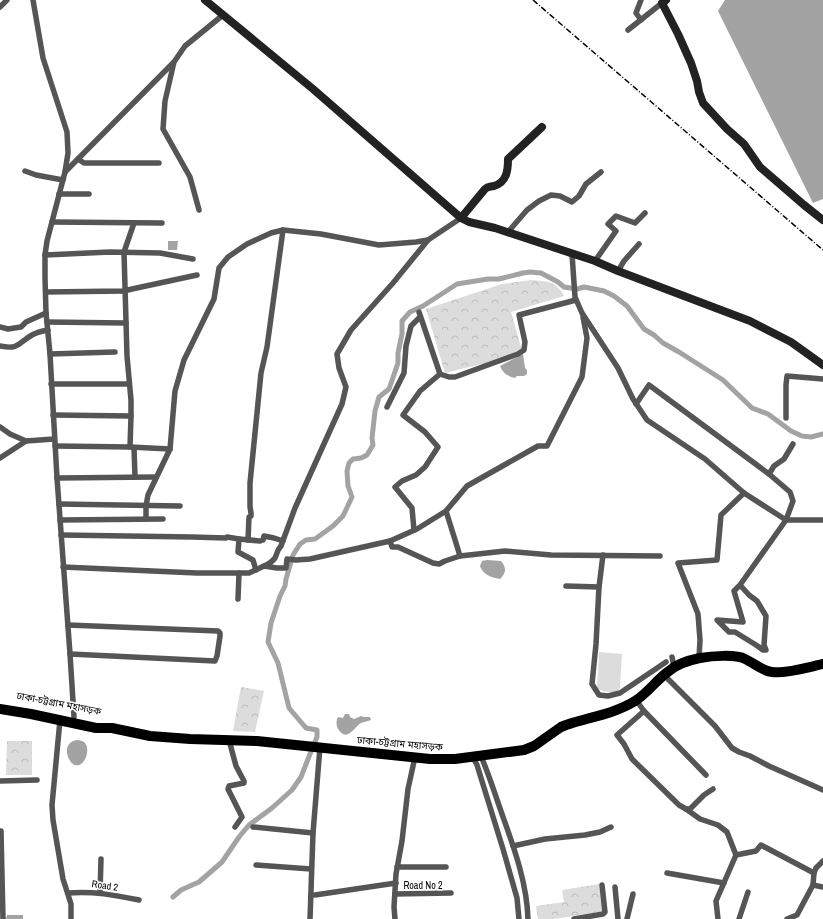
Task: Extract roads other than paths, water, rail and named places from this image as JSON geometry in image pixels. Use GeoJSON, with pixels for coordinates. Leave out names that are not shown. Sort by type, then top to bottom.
{"type":"FeatureCollection","features":[{"type":"Feature","properties":{"kind":"highway","name":"ঢাকা-চট্টগ্রাম মহাসড়ক"},"geometry":{"type":"LineString","coordinates":[[0,709],[96,728],[112,728],[150,736],[258,741],[415,758],[455,760],[530,748],[561,727],[614,712],[636,700],[664,675],[670,665],[699,658],[739,656],[766,671],[776,673],[823,664]]}},
{"type":"Feature","properties":{"kind":"highway","name":"ঢাকা-চট্টগ্রাম মহাসড়ক"},"geometry":{"type":"LineString","coordinates":[[0,704],[99,722],[112,728]]}},
{"type":"Feature","properties":{"kind":"main road"},"geometry":{"type":"LineString","coordinates":[[205,0],[319,94],[461,218],[469,222],[508,232],[595,261],[750,322],[791,342],[823,366]]}},
{"type":"Feature","properties":{"kind":"main road"},"geometry":{"type":"LineString","coordinates":[[664,1],[691,63],[702,102],[727,129],[744,144],[760,167],[804,206],[823,220]]}},
{"type":"Feature","properties":{"kind":"main road"},"geometry":{"type":"LineString","coordinates":[[461,218],[487,187],[500,184],[505,179],[508,159],[542,127]]}},
{"type":"Feature","properties":{"kind":"street"},"geometry":{"type":"LineString","coordinates":[[0,7],[7,0]]}},
{"type":"Feature","properties":{"kind":"street"},"geometry":{"type":"LineString","coordinates":[[33,0],[43,58],[67,132],[68,153],[65,172],[45,254],[46,313],[74,717]]}},
{"type":"Feature","properties":{"kind":"street"},"geometry":{"type":"LineString","coordinates":[[641,0],[636,13],[641,20]]}},
{"type":"Feature","properties":{"kind":"street"},"geometry":{"type":"LineString","coordinates":[[628,30],[664,1]]}},
{"type":"Feature","properties":{"kind":"street"},"geometry":{"type":"LineString","coordinates":[[65,172],[174,62],[185,46],[223,15]]}},
{"type":"Feature","properties":{"kind":"street"},"geometry":{"type":"LineString","coordinates":[[174,62],[165,100],[163,129],[190,177],[199,210]]}},
{"type":"Feature","properties":{"kind":"street"},"geometry":{"type":"LineString","coordinates":[[78,159],[84,163]]}},
{"type":"Feature","properties":{"kind":"street"},"geometry":{"type":"LineString","coordinates":[[66,164],[160,163]]}},
{"type":"Feature","properties":{"kind":"street"},"geometry":{"type":"LineString","coordinates":[[24,171],[63,180]]}},
{"type":"Feature","properties":{"kind":"street"},"geometry":{"type":"LineString","coordinates":[[508,232],[527,210],[539,201],[551,195],[560,196],[572,202],[579,196],[586,184],[601,172]]}},
{"type":"Feature","properties":{"kind":"street"},"geometry":{"type":"LineString","coordinates":[[59,194],[89,194]]}},
{"type":"Feature","properties":{"kind":"street"},"geometry":{"type":"LineString","coordinates":[[595,261],[616,231],[608,224],[616,216],[634,222],[646,213]]}},
{"type":"Feature","properties":{"kind":"street"},"geometry":{"type":"LineString","coordinates":[[63,566],[197,573],[249,573],[271,563],[278,548],[281,546],[295,508],[342,404],[346,387],[339,368],[337,354],[351,330],[393,283],[428,240],[461,218]]}},
{"type":"Feature","properties":{"kind":"street"},"geometry":{"type":"LineString","coordinates":[[52,222],[162,223]]}},
{"type":"Feature","properties":{"kind":"street"},"geometry":{"type":"LineString","coordinates":[[134,223],[124,252],[124,291],[132,448],[135,477]]}},
{"type":"Feature","properties":{"kind":"street"},"geometry":{"type":"LineString","coordinates":[[146,519],[148,495],[170,450],[175,391],[184,360],[214,299],[219,268],[228,257],[247,244],[271,233],[283,230],[320,234],[379,245],[428,240]]}},
{"type":"Feature","properties":{"kind":"street"},"geometry":{"type":"LineString","coordinates":[[248,540],[249,517],[251,516],[250,483],[261,373],[267,347],[283,230]]}},
{"type":"Feature","properties":{"kind":"street"},"geometry":{"type":"LineString","coordinates":[[618,271],[624,261],[639,244]]}},
{"type":"Feature","properties":{"kind":"street"},"geometry":{"type":"LineString","coordinates":[[45,254],[160,252],[193,260]]}},
{"type":"Feature","properties":{"kind":"street"},"geometry":{"type":"LineString","coordinates":[[572,254],[575,298],[582,313],[618,368],[636,404],[647,420],[706,459],[744,493],[786,520],[823,520]]}},
{"type":"Feature","properties":{"kind":"street"},"geometry":{"type":"LineString","coordinates":[[46,292],[124,291],[197,275]]}},
{"type":"Feature","properties":{"kind":"street"},"geometry":{"type":"LineString","coordinates":[[440,374],[455,377],[518,354],[524,350],[526,342],[519,315],[575,298]]}},
{"type":"Feature","properties":{"kind":"street"},"geometry":{"type":"LineString","coordinates":[[0,327],[8,329],[21,327],[26,322],[46,313]]}},
{"type":"Feature","properties":{"kind":"street"},"geometry":{"type":"LineString","coordinates":[[264,566],[286,568],[288,559],[310,559],[396,539],[417,529],[446,511],[467,486],[538,446],[547,446],[582,377],[587,338],[582,313]]}},
{"type":"Feature","properties":{"kind":"street"},"geometry":{"type":"LineString","coordinates":[[387,407],[404,373],[406,346],[411,326],[419,314],[440,374]]}},
{"type":"Feature","properties":{"kind":"street"},"geometry":{"type":"LineString","coordinates":[[47,322],[126,323]]}},
{"type":"Feature","properties":{"kind":"street"},"geometry":{"type":"LineString","coordinates":[[0,346],[13,348],[33,334],[48,330]]}},
{"type":"Feature","properties":{"kind":"street"},"geometry":{"type":"LineString","coordinates":[[50,354],[115,352]]}},
{"type":"Feature","properties":{"kind":"street"},"geometry":{"type":"LineString","coordinates":[[414,530],[412,508],[395,487],[402,481],[416,475],[425,467],[438,447],[425,432],[403,415],[420,391],[440,374]]}},
{"type":"Feature","properties":{"kind":"street"},"geometry":{"type":"LineString","coordinates":[[786,418],[787,376],[823,379]]}},
{"type":"Feature","properties":{"kind":"street"},"geometry":{"type":"LineString","coordinates":[[51,384],[129,384]]}},
{"type":"Feature","properties":{"kind":"street"},"geometry":{"type":"LineString","coordinates":[[636,404],[649,386],[769,474],[790,492],[793,501],[786,520],[734,592],[743,622],[718,620],[730,632],[736,632],[763,650],[766,650],[764,645],[766,616],[757,601],[740,585]]}},
{"type":"Feature","properties":{"kind":"street"},"geometry":{"type":"LineString","coordinates":[[53,415],[131,416]]}},
{"type":"Feature","properties":{"kind":"street"},"geometry":{"type":"LineString","coordinates":[[0,427],[10,434],[26,441],[54,439]]}},
{"type":"Feature","properties":{"kind":"street"},"geometry":{"type":"LineString","coordinates":[[0,458],[26,441]]}},
{"type":"Feature","properties":{"kind":"street"},"geometry":{"type":"LineString","coordinates":[[769,474],[774,466],[784,459],[793,444]]}},
{"type":"Feature","properties":{"kind":"street"},"geometry":{"type":"LineString","coordinates":[[55,446],[170,450]]}},
{"type":"Feature","properties":{"kind":"street"},"geometry":{"type":"LineString","coordinates":[[57,478],[156,477]]}},
{"type":"Feature","properties":{"kind":"street"},"geometry":{"type":"LineString","coordinates":[[699,658],[700,640],[698,614],[678,563],[717,560],[721,515],[744,493]]}},
{"type":"Feature","properties":{"kind":"street"},"geometry":{"type":"LineString","coordinates":[[59,504],[180,506]]}},
{"type":"Feature","properties":{"kind":"street"},"geometry":{"type":"LineString","coordinates":[[446,511],[460,556]]}},
{"type":"Feature","properties":{"kind":"street"},"geometry":{"type":"LineString","coordinates":[[60,520],[163,519]]}},
{"type":"Feature","properties":{"kind":"street"},"geometry":{"type":"LineString","coordinates":[[61,535],[227,537],[261,541],[264,536],[283,541]]}},
{"type":"Feature","properties":{"kind":"street"},"geometry":{"type":"LineString","coordinates":[[239,539],[238,552],[253,560],[256,570]]}},
{"type":"Feature","properties":{"kind":"street"},"geometry":{"type":"LineString","coordinates":[[390,541],[392,547],[398,547],[433,563],[439,564],[460,556],[504,551],[551,555],[660,556]]}},
{"type":"Feature","properties":{"kind":"street"},"geometry":{"type":"LineString","coordinates":[[603,556],[599,587],[592,684],[599,695],[608,696],[620,693],[670,665],[672,657]]}},
{"type":"Feature","properties":{"kind":"street"},"geometry":{"type":"LineString","coordinates":[[238,599],[239,573]]}},
{"type":"Feature","properties":{"kind":"street"},"geometry":{"type":"LineString","coordinates":[[566,586],[599,587]]}},
{"type":"Feature","properties":{"kind":"street"},"geometry":{"type":"LineString","coordinates":[[68,626],[218,631],[220,633],[215,661],[70,654]]}},
{"type":"Feature","properties":{"kind":"street"},"geometry":{"type":"LineString","coordinates":[[664,675],[715,726],[732,748],[823,790]]}},
{"type":"Feature","properties":{"kind":"street"},"geometry":{"type":"LineString","coordinates":[[636,700],[644,711],[706,775]]}},
{"type":"Feature","properties":{"kind":"street"},"geometry":{"type":"LineString","coordinates":[[644,711],[617,735],[632,759],[679,805],[700,819],[718,825],[727,832],[736,856],[716,901],[718,919]]}},
{"type":"Feature","properties":{"kind":"street"},"geometry":{"type":"LineString","coordinates":[[60,720],[52,805],[53,820],[63,879],[71,904],[71,919]]}},
{"type":"Feature","properties":{"kind":"street"},"geometry":{"type":"LineString","coordinates":[[229,740],[236,766],[244,781],[244,783],[230,786],[228,789],[242,817],[235,827]]}},
{"type":"Feature","properties":{"kind":"street"},"geometry":{"type":"LineString","coordinates":[[310,919],[316,747]]}},
{"type":"Feature","properties":{"kind":"street"},"geometry":{"type":"LineString","coordinates":[[477,756],[513,846],[526,896],[528,919]]}},
{"type":"Feature","properties":{"kind":"street"},"geometry":{"type":"LineString","coordinates":[[477,756],[477,766],[517,898],[519,919]]}},
{"type":"Feature","properties":{"kind":"street"},"geometry":{"type":"LineString","coordinates":[[395,919],[394,907],[397,867],[402,841],[408,789],[415,758]]}},
{"type":"Feature","properties":{"kind":"street"},"geometry":{"type":"LineString","coordinates":[[0,780],[37,780]]}},
{"type":"Feature","properties":{"kind":"street"},"geometry":{"type":"LineString","coordinates":[[686,809],[690,809],[713,788]]}},
{"type":"Feature","properties":{"kind":"street"},"geometry":{"type":"LineString","coordinates":[[253,827],[313,832]]}},
{"type":"Feature","properties":{"kind":"street"},"geometry":{"type":"LineString","coordinates":[[513,846],[545,839],[585,835],[600,832],[612,827]]}},
{"type":"Feature","properties":{"kind":"street"},"geometry":{"type":"LineString","coordinates":[[1,831],[0,847],[3,919]]}},
{"type":"Feature","properties":{"kind":"street"},"geometry":{"type":"LineString","coordinates":[[736,856],[756,851],[761,845],[814,873]]}},
{"type":"Feature","properties":{"kind":"street"},"geometry":{"type":"LineString","coordinates":[[100,893],[101,859]]}},
{"type":"Feature","properties":{"kind":"street"},"geometry":{"type":"LineString","coordinates":[[787,919],[797,917],[813,885],[816,868],[823,861]]}},
{"type":"Feature","properties":{"kind":"street"},"geometry":{"type":"LineString","coordinates":[[256,864],[312,869]]}},
{"type":"Feature","properties":{"kind":"street"},"geometry":{"type":"LineString","coordinates":[[397,867],[446,867]]}},
{"type":"Feature","properties":{"kind":"street"},"geometry":{"type":"LineString","coordinates":[[667,873],[724,883]]}},
{"type":"Feature","properties":{"kind":"street"},"geometry":{"type":"LineString","coordinates":[[315,895],[396,883]]}},
{"type":"Feature","properties":{"kind":"street"},"geometry":{"type":"LineString","coordinates":[[574,919],[603,914],[605,912],[602,885]]}},
{"type":"Feature","properties":{"kind":"street"},"geometry":{"type":"LineString","coordinates":[[813,885],[823,887]]}},
{"type":"Feature","properties":{"kind":"street"},"geometry":{"type":"LineString","coordinates":[[614,887],[618,919]]}},
{"type":"Feature","properties":{"kind":"street"},"geometry":{"type":"LineString","coordinates":[[739,919],[748,892]]}},
{"type":"Feature","properties":{"kind":"street","name":"Road 2"},"geometry":{"type":"LineString","coordinates":[[68,893],[100,893],[139,900]]}},
{"type":"Feature","properties":{"kind":"street","name":"Road No 2"},"geometry":{"type":"LineString","coordinates":[[395,894],[451,893]]}},
{"type":"Feature","properties":{"kind":"street"},"geometry":{"type":"LineString","coordinates":[[627,919],[633,894]]}},
{"type":"Feature","properties":{"kind":"waterway"},"geometry":{"type":"LineString","coordinates":[[173,897],[181,890],[199,882],[222,862],[249,825],[272,808],[292,790],[301,777],[317,737],[317,730],[306,728],[289,708],[278,663],[268,642],[271,623],[285,586],[293,555],[300,544],[306,540],[315,539],[333,526],[343,516],[352,497],[348,486],[347,471],[349,463],[353,459],[361,458],[367,455],[373,445],[372,438],[375,411],[379,397],[389,389],[398,363],[398,353],[402,334],[402,321],[410,312],[423,306],[457,284],[488,279],[499,279],[530,272],[541,273],[564,287],[577,289],[584,287],[604,291],[614,296],[627,306],[644,329],[663,343],[723,380],[752,408],[768,414],[791,431],[802,436],[811,437],[823,434]]}},
{"type":"Feature","properties":{"kind":"railway"},"geometry":{"type":"LineString","coordinates":[[533,0],[823,250]]}}]}
